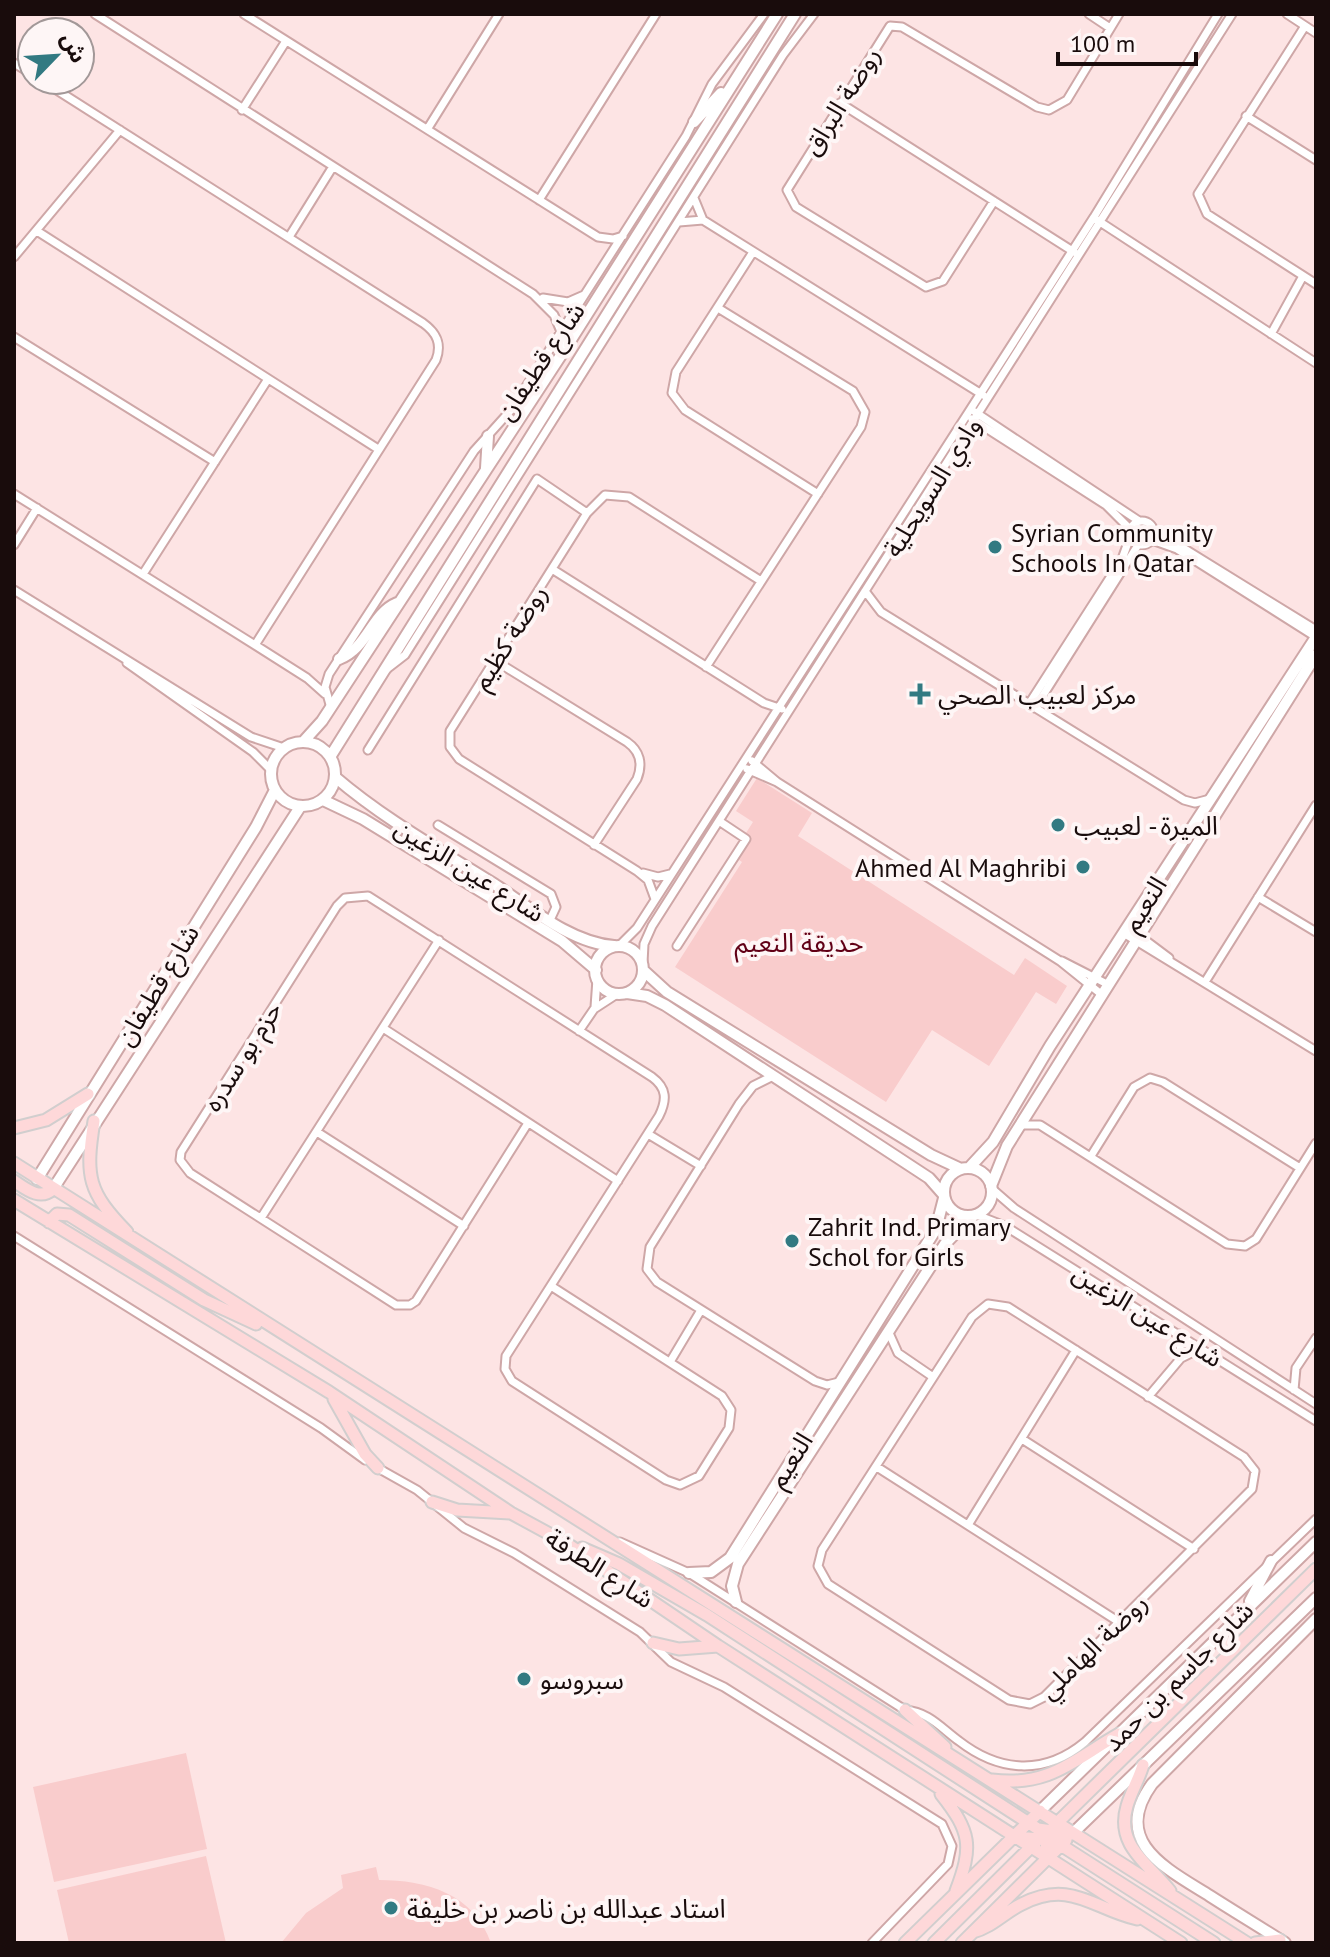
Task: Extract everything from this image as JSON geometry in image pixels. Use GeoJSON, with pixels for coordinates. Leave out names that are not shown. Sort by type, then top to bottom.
{"type":"FeatureCollection","features":[{"type":"Feature","properties":{"kind":"main road"},"geometry":{"type":"LineString","coordinates":[[14,1128],[46,1120],[88,1094]]}},
{"type":"Feature","properties":{"kind":"main road"},"geometry":{"type":"LineString","coordinates":[[94,1121],[88,1168],[91,1185],[105,1209],[142,1247]]}},
{"type":"Feature","properties":{"kind":"main road","name":"شارع الطرفة"},"geometry":{"type":"LineString","coordinates":[[14,1163],[142,1247],[611,1538],[1040,1811],[1048,1857],[1181,1943]]}},
{"type":"Feature","properties":{"kind":"main road"},"geometry":{"type":"LineString","coordinates":[[36,1213],[31,1192],[37,1179]]}},
{"type":"Feature","properties":{"kind":"main road"},"geometry":{"type":"LineString","coordinates":[[14,1181],[31,1192],[43,1195],[53,1189]]}},
{"type":"Feature","properties":{"kind":"main road","name":"شارع الطرفة"},"geometry":{"type":"LineString","coordinates":[[14,1200],[329,1392],[511,1513],[566,1543],[718,1646],[1015,1837],[1072,1834],[1247,1943]]}},
{"type":"Feature","properties":{"kind":"main road"},"geometry":{"type":"LineString","coordinates":[[49,1222],[57,1214],[69,1215],[204,1300],[282,1334]]}},
{"type":"Feature","properties":{"kind":"main road"},"geometry":{"type":"LineString","coordinates":[[329,1392],[365,1454],[378,1468]]}},
{"type":"Feature","properties":{"kind":"main road"},"geometry":{"type":"LineString","coordinates":[[432,1502],[457,1510],[511,1513]]}},
{"type":"Feature","properties":{"kind":"main road"},"geometry":{"type":"LineString","coordinates":[[566,1543],[619,1564],[707,1615],[1214,1943]]}},
{"type":"Feature","properties":{"kind":"main road"},"geometry":{"type":"LineString","coordinates":[[934,1943],[1316,1569]]}},
{"type":"Feature","properties":{"kind":"main road"},"geometry":{"type":"LineString","coordinates":[[653,1643],[679,1649],[718,1646]]}},
{"type":"Feature","properties":{"kind":"main road"},"geometry":{"type":"LineString","coordinates":[[905,1710],[932,1732],[953,1756]]}},
{"type":"Feature","properties":{"kind":"main road"},"geometry":{"type":"LineString","coordinates":[[988,1779],[1018,1781],[1057,1773],[1119,1734]]}},
{"type":"Feature","properties":{"kind":"main road"},"geometry":{"type":"LineString","coordinates":[[1143,1765],[1126,1807],[1126,1835],[1136,1855],[1178,1900]]}},
{"type":"Feature","properties":{"kind":"main road"},"geometry":{"type":"LineString","coordinates":[[936,1787],[962,1823],[969,1847],[954,1895]]}},
{"type":"Feature","properties":{"kind":"main road"},"geometry":{"type":"LineString","coordinates":[[905,1943],[1040,1811]]}},
{"type":"Feature","properties":{"kind":"main road"},"geometry":{"type":"LineString","coordinates":[[962,1943],[1072,1834]]}},
{"type":"Feature","properties":{"kind":"main road"},"geometry":{"type":"LineString","coordinates":[[973,1932],[1025,1902],[1056,1894],[1080,1896],[1121,1914],[1145,1920]]}},
{"type":"Feature","properties":{"kind":"main road"},"geometry":{"type":"LineString","coordinates":[[1255,1943],[1282,1942]]}},
{"type":"Feature","properties":{"kind":"street"},"geometry":{"type":"LineString","coordinates":[[95,14],[533,294],[550,309],[567,346]]}},
{"type":"Feature","properties":{"kind":"street"},"geometry":{"type":"LineString","coordinates":[[244,14],[598,237],[613,239],[623,236]]}},
{"type":"Feature","properties":{"kind":"street"},"geometry":{"type":"LineString","coordinates":[[539,200],[656,14]]}},
{"type":"Feature","properties":{"kind":"street","name":"شارع قطيفان"},"geometry":{"type":"LineString","coordinates":[[326,680],[488,436],[511,410],[694,122],[712,84],[764,14]]}},
{"type":"Feature","properties":{"kind":"street","name":"شارع قطيفان"},"geometry":{"type":"LineString","coordinates":[[303,742],[399,603],[567,346],[777,14]]}},
{"type":"Feature","properties":{"kind":"street","name":"شارع قطيفان"},"geometry":{"type":"LineString","coordinates":[[330,757],[795,14]]}},
{"type":"Feature","properties":{"kind":"street","name":"شارع قطيفان"},"geometry":{"type":"LineString","coordinates":[[381,673],[405,655],[783,55],[814,14]]}},
{"type":"Feature","properties":{"kind":"street"},"geometry":{"type":"LineString","coordinates":[[1089,14],[1110,28]]}},
{"type":"Feature","properties":{"kind":"street","name":"روضة البراق"},"geometry":{"type":"LineString","coordinates":[[994,201],[946,277],[931,287],[921,286],[796,207],[788,198],[787,186],[886,31],[896,25],[1037,107],[1054,109],[1070,96],[1119,14]]}},
{"type":"Feature","properties":{"kind":"street","name":"وادي السويحلية"},"geometry":{"type":"LineString","coordinates":[[1097,220],[1218,14]]}},
{"type":"Feature","properties":{"kind":"street","name":"وادي السويحلية"},"geometry":{"type":"LineString","coordinates":[[643,967],[644,944],[652,926],[865,591],[984,396],[1232,14]]}},
{"type":"Feature","properties":{"kind":"street"},"geometry":{"type":"LineString","coordinates":[[1287,14],[1316,33]]}},
{"type":"Feature","properties":{"kind":"street"},"geometry":{"type":"LineString","coordinates":[[428,128],[495,15]]}},
{"type":"Feature","properties":{"kind":"street"},"geometry":{"type":"LineString","coordinates":[[1305,26],[1198,194],[1207,214],[1316,284]]}},
{"type":"Feature","properties":{"kind":"street"},"geometry":{"type":"LineString","coordinates":[[242,110],[286,41]]}},
{"type":"Feature","properties":{"kind":"street"},"geometry":{"type":"LineString","coordinates":[[694,122],[734,81]]}},
{"type":"Feature","properties":{"kind":"street"},"geometry":{"type":"LineString","coordinates":[[66,96],[423,323],[437,338],[436,360],[255,645]]}},
{"type":"Feature","properties":{"kind":"street"},"geometry":{"type":"LineString","coordinates":[[840,103],[1075,253]]}},
{"type":"Feature","properties":{"kind":"street"},"geometry":{"type":"LineString","coordinates":[[1246,116],[1316,160]]}},
{"type":"Feature","properties":{"kind":"street"},"geometry":{"type":"LineString","coordinates":[[14,257],[120,130]]}},
{"type":"Feature","properties":{"kind":"street"},"geometry":{"type":"LineString","coordinates":[[289,237],[332,168]]}},
{"type":"Feature","properties":{"kind":"street"},"geometry":{"type":"LineString","coordinates":[[694,198],[703,220],[984,396]]}},
{"type":"Feature","properties":{"kind":"street"},"geometry":{"type":"LineString","coordinates":[[679,222],[703,220]]}},
{"type":"Feature","properties":{"kind":"street"},"geometry":{"type":"LineString","coordinates":[[1097,220],[1316,363]]}},
{"type":"Feature","properties":{"kind":"street"},"geometry":{"type":"LineString","coordinates":[[37,231],[378,449]]}},
{"type":"Feature","properties":{"kind":"street"},"geometry":{"type":"LineString","coordinates":[[598,237],[609,259]]}},
{"type":"Feature","properties":{"kind":"street"},"geometry":{"type":"LineString","coordinates":[[753,252],[673,378],[675,400],[685,410],[818,494]]}},
{"type":"Feature","properties":{"kind":"street"},"geometry":{"type":"LineString","coordinates":[[1271,334],[1303,276]]}},
{"type":"Feature","properties":{"kind":"street"},"geometry":{"type":"LineString","coordinates":[[533,294],[558,303],[586,294]]}},
{"type":"Feature","properties":{"kind":"street"},"geometry":{"type":"LineString","coordinates":[[706,667],[861,427],[863,404],[853,391],[718,308]]}},
{"type":"Feature","properties":{"kind":"street"},"geometry":{"type":"LineString","coordinates":[[14,337],[215,462]]}},
{"type":"Feature","properties":{"kind":"street"},"geometry":{"type":"LineString","coordinates":[[143,574],[268,379]]}},
{"type":"Feature","properties":{"kind":"street"},"geometry":{"type":"LineString","coordinates":[[972,415],[1316,630]]}},
{"type":"Feature","properties":{"kind":"street"},"geometry":{"type":"LineString","coordinates":[[972,415],[1113,510],[1138,545]]}},
{"type":"Feature","properties":{"kind":"street","name":"وادي السويحلية"},"geometry":{"type":"LineString","coordinates":[[617,946],[632,934],[857,586],[972,415]]}},
{"type":"Feature","properties":{"kind":"street"},"geometry":{"type":"LineString","coordinates":[[486,470],[488,436]]}},
{"type":"Feature","properties":{"kind":"street"},"geometry":{"type":"LineString","coordinates":[[368,750],[537,479],[587,513]]}},
{"type":"Feature","properties":{"kind":"street"},"geometry":{"type":"LineString","coordinates":[[14,494],[307,678],[329,702]]}},
{"type":"Feature","properties":{"kind":"street","name":"روضة كظيم"},"geometry":{"type":"LineString","coordinates":[[671,873],[658,877],[637,871],[594,845],[454,754],[450,731],[587,513],[605,495],[623,494],[761,581]]}},
{"type":"Feature","properties":{"kind":"street"},"geometry":{"type":"LineString","coordinates":[[14,545],[37,508]]}},
{"type":"Feature","properties":{"kind":"street"},"geometry":{"type":"LineString","coordinates":[[1032,706],[1122,559],[1130,533],[1139,521]]}},
{"type":"Feature","properties":{"kind":"street"},"geometry":{"type":"LineString","coordinates":[[1152,540],[1154,530]]}},
{"type":"Feature","properties":{"kind":"street"},"geometry":{"type":"LineString","coordinates":[[1032,706],[1138,545],[1152,540],[1177,549],[1316,637]]}},
{"type":"Feature","properties":{"kind":"street"},"geometry":{"type":"LineString","coordinates":[[552,569],[764,703],[788,713]]}},
{"type":"Feature","properties":{"kind":"street"},"geometry":{"type":"LineString","coordinates":[[857,586],[865,591],[881,612],[1184,800],[1201,803],[1212,798]]}},
{"type":"Feature","properties":{"kind":"street"},"geometry":{"type":"LineString","coordinates":[[14,590],[256,739],[284,748],[303,742],[318,746],[330,757],[335,777],[323,800],[300,807],[284,801],[275,790],[271,770],[253,752],[123,659]]}},
{"type":"Feature","properties":{"kind":"street"},"geometry":{"type":"LineString","coordinates":[[339,659],[358,649],[386,609],[399,603]]}},
{"type":"Feature","properties":{"kind":"street","name":"النعيم"},"geometry":{"type":"LineString","coordinates":[[991,1187],[1003,1153],[1107,984],[1132,934],[1212,798],[1316,637]]}},
{"type":"Feature","properties":{"kind":"street","name":"النعيم"},"geometry":{"type":"LineString","coordinates":[[965,1168],[993,1142],[1050,1046],[1132,934],[1316,655]]}},
{"type":"Feature","properties":{"kind":"street"},"geometry":{"type":"LineString","coordinates":[[494,660],[627,742],[637,753],[641,768],[637,779],[594,845]]}},
{"type":"Feature","properties":{"kind":"street"},"geometry":{"type":"LineString","coordinates":[[307,678],[326,680],[329,702]]}},
{"type":"Feature","properties":{"kind":"street"},"geometry":{"type":"LineString","coordinates":[[764,703],[773,716],[782,722]]}},
{"type":"Feature","properties":{"kind":"street"},"geometry":{"type":"LineString","coordinates":[[271,770],[284,748]]}},
{"type":"Feature","properties":{"kind":"street"},"geometry":{"type":"LineString","coordinates":[[744,762],[1094,982],[1107,984]]}},
{"type":"Feature","properties":{"kind":"street","name":"شارع عين الزغين"},"geometry":{"type":"LineString","coordinates":[[335,777],[391,820],[550,920],[587,940],[617,946]]}},
{"type":"Feature","properties":{"kind":"street","name":"شارع قطيفان"},"geometry":{"type":"LineString","coordinates":[[37,1179],[249,838],[275,790]]}},
{"type":"Feature","properties":{"kind":"street","name":"شارع عين الزغين"},"geometry":{"type":"LineString","coordinates":[[323,800],[363,819],[562,941],[596,974]]}},
{"type":"Feature","properties":{"kind":"street"},"geometry":{"type":"LineString","coordinates":[[1205,982],[1316,806]]}},
{"type":"Feature","properties":{"kind":"street"},"geometry":{"type":"LineString","coordinates":[[53,1189],[94,1121],[300,807]]}},
{"type":"Feature","properties":{"kind":"street"},"geometry":{"type":"LineString","coordinates":[[677,946],[746,839],[719,821]]}},
{"type":"Feature","properties":{"kind":"street"},"geometry":{"type":"LineString","coordinates":[[438,825],[551,894],[556,907],[550,920]]}},
{"type":"Feature","properties":{"kind":"street","name":"روضة كظيم"},"geometry":{"type":"LineString","coordinates":[[637,871],[651,886],[655,899]]}},
{"type":"Feature","properties":{"kind":"street","name":"حزم بو سدره"},"geometry":{"type":"LineString","coordinates":[[528,1123],[416,1301],[403,1306],[396,1305],[190,1173],[180,1160],[181,1152],[337,906],[345,898],[368,896],[661,1085],[665,1101],[648,1134],[506,1356],[507,1375],[666,1480],[680,1485],[699,1476],[729,1428],[732,1416],[722,1396],[551,1286]]}},
{"type":"Feature","properties":{"kind":"street"},"geometry":{"type":"LineString","coordinates":[[1258,897],[1316,932]]}},
{"type":"Feature","properties":{"kind":"street"},"geometry":{"type":"LineString","coordinates":[[1132,934],[1316,1051]]}},
{"type":"Feature","properties":{"kind":"street"},"geometry":{"type":"LineString","coordinates":[[261,1218],[439,940]]}},
{"type":"Feature","properties":{"kind":"street"},"geometry":{"type":"LineString","coordinates":[[594,1009],[596,974],[603,952],[617,946],[631,949],[667,992],[918,1147],[983,1174],[991,1187],[987,1207],[974,1216],[955,1213],[929,1178],[659,1002],[605,989],[596,974]]}},
{"type":"Feature","properties":{"kind":"street"},"geometry":{"type":"LineString","coordinates":[[579,1031],[594,1009],[637,987],[643,967]]}},
{"type":"Feature","properties":{"kind":"street"},"geometry":{"type":"LineString","coordinates":[[1094,982],[1101,994]]}},
{"type":"Feature","properties":{"kind":"street"},"geometry":{"type":"LineString","coordinates":[[383,1028],[618,1181]]}},
{"type":"Feature","properties":{"kind":"street"},"geometry":{"type":"LineString","coordinates":[[773,1076],[748,1092],[650,1247],[645,1264],[653,1279],[819,1383],[839,1382]]}},
{"type":"Feature","properties":{"kind":"street"},"geometry":{"type":"LineString","coordinates":[[1091,1156],[1134,1087],[1150,1078],[1163,1082],[1300,1168]]}},
{"type":"Feature","properties":{"kind":"street"},"geometry":{"type":"LineString","coordinates":[[1032,1107],[1040,1125]]}},
{"type":"Feature","properties":{"kind":"street"},"geometry":{"type":"LineString","coordinates":[[1021,1125],[1040,1125],[1227,1244],[1239,1247],[1256,1239],[1316,1143]]}},
{"type":"Feature","properties":{"kind":"street"},"geometry":{"type":"LineString","coordinates":[[317,1132],[464,1226]]}},
{"type":"Feature","properties":{"kind":"street"},"geometry":{"type":"LineString","coordinates":[[648,1134],[701,1166]]}},
{"type":"Feature","properties":{"kind":"street"},"geometry":{"type":"LineString","coordinates":[[944,1196],[946,1182],[965,1168]]}},
{"type":"Feature","properties":{"kind":"street","name":"شارع عين الزغين"},"geometry":{"type":"LineString","coordinates":[[991,1187],[1014,1208],[1316,1404]]}},
{"type":"Feature","properties":{"kind":"street","name":"النعيم"},"geometry":{"type":"LineString","coordinates":[[689,1573],[711,1572],[730,1558],[936,1229],[944,1196]]}},
{"type":"Feature","properties":{"kind":"street","name":"النعيم"},"geometry":{"type":"LineString","coordinates":[[736,1602],[732,1586],[738,1564],[949,1239],[974,1216]]}},
{"type":"Feature","properties":{"kind":"street","name":"شارع عين الزغين"},"geometry":{"type":"LineString","coordinates":[[974,1216],[1005,1226],[1316,1421]]}},
{"type":"Feature","properties":{"kind":"street","name":"شارع الطرفة"},"geometry":{"type":"LineString","coordinates":[[14,1236],[321,1428],[432,1502],[464,1528],[514,1553],[653,1643],[678,1666],[724,1687],[935,1818],[947,1830],[952,1846],[948,1864],[872,1943]]}},
{"type":"Feature","properties":{"kind":"street","name":"روضة الهاملي"},"geometry":{"type":"LineString","coordinates":[[988,1304],[1008,1307],[1076,1350],[1244,1457],[1255,1471],[1252,1489],[1194,1549],[1044,1697],[1019,1704],[832,1587],[819,1570],[820,1553],[976,1311],[988,1304]]}},
{"type":"Feature","properties":{"kind":"street"},"geometry":{"type":"LineString","coordinates":[[670,1362],[701,1310]]}},
{"type":"Feature","properties":{"kind":"street"},"geometry":{"type":"LineString","coordinates":[[888,1332],[898,1353],[933,1377]]}},
{"type":"Feature","properties":{"kind":"street"},"geometry":{"type":"LineString","coordinates":[[1179,1334],[1181,1358]]}},
{"type":"Feature","properties":{"kind":"street"},"geometry":{"type":"LineString","coordinates":[[1294,1390],[1296,1368],[1316,1338]]}},
{"type":"Feature","properties":{"kind":"street"},"geometry":{"type":"LineString","coordinates":[[1148,1397],[1181,1358],[1201,1348]]}},
{"type":"Feature","properties":{"kind":"street"},"geometry":{"type":"LineString","coordinates":[[968,1525],[1076,1350]]}},
{"type":"Feature","properties":{"kind":"street"},"geometry":{"type":"LineString","coordinates":[[875,1354],[898,1353]]}},
{"type":"Feature","properties":{"kind":"street"},"geometry":{"type":"LineString","coordinates":[[1276,1378],[1296,1368]]}},
{"type":"Feature","properties":{"kind":"street"},"geometry":{"type":"LineString","coordinates":[[1022,1439],[1194,1549]]}},
{"type":"Feature","properties":{"kind":"street"},"geometry":{"type":"LineString","coordinates":[[877,1467],[1119,1622]]}},
{"type":"Feature","properties":{"kind":"street","name":"شارع جاسم بن حمد"},"geometry":{"type":"LineString","coordinates":[[1038,1766],[1061,1759],[1085,1742],[1316,1519]]}},
{"type":"Feature","properties":{"kind":"street","name":"شارع الطرفة"},"geometry":{"type":"LineString","coordinates":[[611,1538],[689,1573],[905,1710],[924,1714],[969,1749],[995,1763],[1038,1766]]}},
{"type":"Feature","properties":{"kind":"street","name":"شارع جاسم بن حمد"},"geometry":{"type":"LineString","coordinates":[[1040,1811],[1316,1542]]}},
{"type":"Feature","properties":{"kind":"street"},"geometry":{"type":"LineString","coordinates":[[1248,1607],[1271,1561]]}},
{"type":"Feature","properties":{"kind":"street","name":"شارع جاسم بن حمد"},"geometry":{"type":"LineString","coordinates":[[1072,1834],[1316,1598]]}},
{"type":"Feature","properties":{"kind":"street"},"geometry":{"type":"LineString","coordinates":[[1292,1621],[1316,1617]]}},
{"type":"Feature","properties":{"kind":"street"},"geometry":{"type":"LineString","coordinates":[[1282,1942],[1158,1862],[1141,1840],[1137,1826],[1140,1802],[1152,1784],[1316,1617]]}},
{"type":"Feature","properties":{"kind":"green space","name":"حديقة النعيم"},"geometry":{"type":"Polygon","coordinates":[[[757,778],[812,813],[798,836],[1014,975],[1025,958],[1067,986],[1056,1004],[1036,992],[989,1066],[932,1030],[886,1102],[675,967],[742,862],[732,855],[753,822],[736,811],[757,778]]]}},
{"type":"Feature","properties":{"kind":"green space"},"geometry":{"type":"Polygon","coordinates":[[[186,1753],[207,1849],[54,1882],[33,1787],[186,1753]]]}},
{"type":"Feature","properties":{"kind":"green space"},"geometry":{"type":"Polygon","coordinates":[[[206,1856],[226,1943],[69,1943],[57,1890],[206,1856]]]}},
{"type":"Feature","properties":{"kind":"green space","name":"استاد عبدالله بن ناصر بن خليفة"},"geometry":{"type":"Polygon","coordinates":[[[376,1867],[379,1880],[431,1887],[461,1902],[473,1912],[491,1943],[281,1943],[306,1913],[343,1888],[341,1875],[376,1867]]]}},
{"type":"Feature","properties":{"kind":"place","name":"Syrian Community Schools In Qatar"},"geometry":{"type":"Point","coordinates":[995,547]}},
{"type":"Feature","properties":{"kind":"place","name":"مركز لعبيب الصحي"},"geometry":{"type":"Point","coordinates":[920,694]}},
{"type":"Feature","properties":{"kind":"place","name":"الميرة - لعبيب"},"geometry":{"type":"Point","coordinates":[1058,825]}},
{"type":"Feature","properties":{"kind":"place","name":"Ahmed Al Maghribi"},"geometry":{"type":"Point","coordinates":[1083,867]}},
{"type":"Feature","properties":{"kind":"place","name":"Zahrit Ind. Primary Schol for Girls"},"geometry":{"type":"Point","coordinates":[792,1241]}},
{"type":"Feature","properties":{"kind":"place","name":"سبروسو"},"geometry":{"type":"Point","coordinates":[524,1679]}},
{"type":"Feature","properties":{"kind":"place","name":"استاد عبدالله بن ناصر بن خليفة"},"geometry":{"type":"Point","coordinates":[391,1908]}}]}
